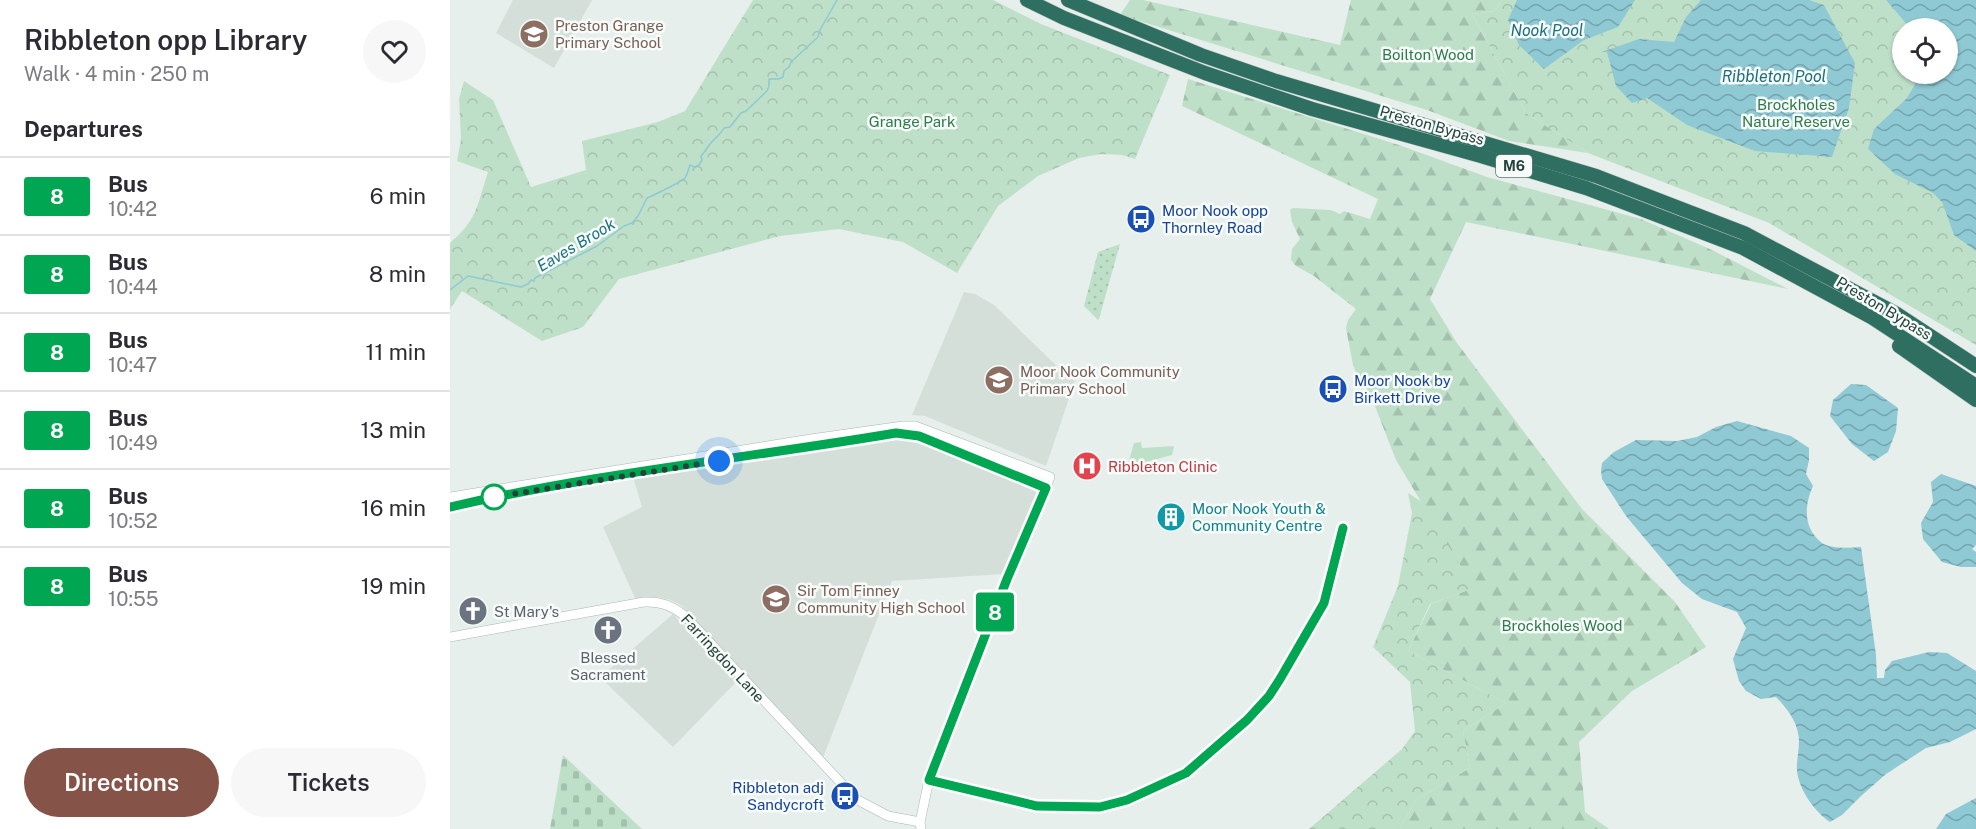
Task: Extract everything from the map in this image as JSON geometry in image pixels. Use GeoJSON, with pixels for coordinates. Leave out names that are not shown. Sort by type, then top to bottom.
{"type":"FeatureCollection","features":[{"type":"Feature","properties":{"kind":"highway","name":"Preston Bypass"},"geometry":{"type":"LineString","coordinates":[[1027,0],[1064,18],[1205,73],[1312,109],[1586,188],[1743,248],[1871,317],[1976,386]]}},
{"type":"Feature","properties":{"kind":"highway","name":"Preston Bypass"},"geometry":{"type":"LineString","coordinates":[[1068,0],[1201,55],[1276,81],[1596,176],[1744,233],[1897,314],[1976,366]]}},
{"type":"Feature","properties":{"kind":"highway"},"geometry":{"type":"LineString","coordinates":[[1827,293],[1976,400]]}},
{"type":"Feature","properties":{"kind":"street"},"geometry":{"type":"LineString","coordinates":[[450,497],[903,430],[915,426],[1050,477],[1007,579],[929,780],[921,826]]}},
{"type":"Feature","properties":{"kind":"street"},"geometry":{"type":"LineString","coordinates":[[903,430],[1046,488]]}},
{"type":"Feature","properties":{"kind":"street"},"geometry":{"type":"LineString","coordinates":[[450,507],[559,482]]}},
{"type":"Feature","properties":{"kind":"street","name":"Farringdon Lane"},"geometry":{"type":"LineString","coordinates":[[450,637],[644,602],[671,606],[686,616],[856,799],[888,816],[921,826]]}},
{"type":"Feature","properties":{"kind":"shaded area","name":"Preston Grange Primary School"},"geometry":{"type":"Polygon","coordinates":[[[513,0],[592,0],[554,68],[496,33],[513,0]]]}},
{"type":"Feature","properties":{"kind":"shaded area","name":"Moor Nook Community Primary School"},"geometry":{"type":"Polygon","coordinates":[[[964,292],[975,294],[994,305],[1069,378],[1075,381],[1046,466],[925,416],[912,415],[964,292]]]}},
{"type":"Feature","properties":{"kind":"shaded area","name":"Sir Tom Finney Community High School"},"geometry":{"type":"Polygon","coordinates":[[[895,440],[917,442],[1037,491],[1003,574],[892,581],[822,760],[682,606],[658,597],[635,598],[603,527],[642,507],[633,477],[895,440]]]}},
{"type":"Feature","properties":{"kind":"shaded area"},"geometry":{"type":"Polygon","coordinates":[[[673,614],[737,681],[673,747],[603,680],[603,675],[673,614]]]}},
{"type":"Feature","properties":{"kind":"green space","name":"Grange Park"},"geometry":{"type":"Polygon","coordinates":[[[753,0],[993,0],[1041,24],[1170,75],[1135,159],[1122,155],[1101,154],[1079,158],[1038,176],[998,206],[957,273],[903,242],[839,229],[780,236],[619,279],[583,327],[542,341],[462,291],[450,309],[450,243],[471,219],[479,203],[488,172],[457,161],[461,139],[459,99],[464,81],[493,100],[531,187],[586,170],[582,141],[658,122],[685,111],[753,0]]]}},
{"type":"Feature","properties":{"kind":"green space","name":"Boilton Wood"},"geometry":{"type":"Polygon","coordinates":[[[1130,0],[1143,0],[1340,45],[1351,0],[1503,0],[1494,11],[1472,14],[1526,113],[1588,153],[1509,141],[1427,110],[1120,15],[1130,0]]]}},
{"type":"Feature","properties":{"kind":"green space","name":"Brockholes Nature Reserve"},"geometry":{"type":"Polygon","coordinates":[[[1503,0],[1976,0],[1976,345],[1769,223],[1588,153],[1526,113],[1472,14],[1494,11],[1503,0]]]}},
{"type":"Feature","properties":{"kind":"green space","name":"Brockholes Wood"},"geometry":{"type":"Polygon","coordinates":[[[1188,79],[1399,145],[1487,177],[1641,219],[1712,250],[1788,289],[1466,222],[1430,299],[1457,343],[1582,509],[1675,602],[1706,647],[1632,691],[1579,742],[1585,812],[1609,829],[1399,829],[1417,799],[1470,768],[1463,731],[1506,703],[1408,651],[1431,604],[1473,588],[1396,460],[1371,396],[1358,377],[1353,365],[1346,328],[1348,320],[1356,309],[1291,260],[1292,249],[1300,239],[1292,222],[1290,210],[1293,208],[1331,210],[1340,214],[1344,211],[1370,219],[1378,199],[1182,106],[1188,79]]]}},
{"type":"Feature","properties":{"kind":"green space"},"geometry":{"type":"Polygon","coordinates":[[[1120,244],[1098,320],[1084,306],[1098,252],[1120,244]]]}},
{"type":"Feature","properties":{"kind":"green space"},"geometry":{"type":"Polygon","coordinates":[[[1141,442],[1142,448],[1174,446],[1172,455],[1135,465],[1134,462],[1128,464],[1134,443],[1141,442]]]}},
{"type":"Feature","properties":{"kind":"green space"},"geometry":{"type":"Polygon","coordinates":[[[1408,493],[1422,502],[1474,588],[1430,604],[1408,651],[1506,703],[1463,731],[1470,768],[1417,799],[1399,829],[1309,829],[1402,749],[1415,731],[1410,682],[1373,647],[1398,586],[1412,513],[1408,493]]]}},
{"type":"Feature","properties":{"kind":"green space"},"geometry":{"type":"Polygon","coordinates":[[[563,755],[642,829],[550,829],[563,755]]]}},
{"type":"Feature","properties":{"kind":"water","name":"Nook Pool"},"geometry":{"type":"Polygon","coordinates":[[[1517,0],[1635,0],[1618,27],[1584,40],[1544,69],[1519,45],[1508,20],[1517,0]]]}},
{"type":"Feature","properties":{"kind":"water","name":"Ribbleton Pool"},"geometry":{"type":"Polygon","coordinates":[[[1701,0],[1809,0],[1824,5],[1855,63],[1849,108],[1832,157],[1755,151],[1687,125],[1647,98],[1632,103],[1616,86],[1607,52],[1602,52],[1639,39],[1674,42],[1686,17],[1701,0]]]}},
{"type":"Feature","properties":{"kind":"water"},"geometry":{"type":"Polygon","coordinates":[[[1886,0],[1976,0],[1976,251],[1954,235],[1942,202],[1933,193],[1895,174],[1868,149],[1874,129],[1907,98],[1915,84],[1958,84],[1958,18],[1901,18],[1886,0]]]}},
{"type":"Feature","properties":{"kind":"water"},"geometry":{"type":"Polygon","coordinates":[[[1851,384],[1866,385],[1898,408],[1896,431],[1888,452],[1874,461],[1852,444],[1830,416],[1833,400],[1851,384]]]}},
{"type":"Feature","properties":{"kind":"water"},"geometry":{"type":"Polygon","coordinates":[[[1737,421],[1791,436],[1809,448],[1806,474],[1813,486],[1808,501],[1808,524],[1816,537],[1826,545],[1841,548],[1861,547],[1877,678],[1884,678],[1885,670],[1892,661],[1929,652],[1947,653],[1976,671],[1976,729],[1950,742],[1926,748],[1886,774],[1842,815],[1830,822],[1813,806],[1798,778],[1799,738],[1790,714],[1776,697],[1761,699],[1746,691],[1739,681],[1733,659],[1746,628],[1737,612],[1702,599],[1682,583],[1626,516],[1602,479],[1602,463],[1614,452],[1636,440],[1677,441],[1697,437],[1716,427],[1737,421]]]}},
{"type":"Feature","properties":{"kind":"water"},"geometry":{"type":"Polygon","coordinates":[[[1941,474],[1976,486],[1976,545],[1972,549],[1976,552],[1976,567],[1961,567],[1942,562],[1923,539],[1921,523],[1933,502],[1931,482],[1941,474]]]}},
{"type":"Feature","properties":{"kind":"water"},"geometry":{"type":"Polygon","coordinates":[[[1976,798],[1976,829],[1936,829],[1946,814],[1976,798]]]}},
{"type":"Feature","properties":{"kind":"waterway","name":"Eaves Brook"},"geometry":{"type":"LineString","coordinates":[[450,290],[468,276],[521,287],[597,246],[624,226],[632,223],[647,198],[683,180],[690,165],[694,167],[699,165],[702,160],[701,156],[724,128],[730,127],[741,113],[767,91],[769,79],[783,77],[784,71],[791,62],[818,37],[837,0]]}},
{"type":"Feature","properties":{"kind":"bus line","name":"8"},"geometry":{"type":"LineString","coordinates":[[450,507],[559,485],[896,433],[919,436],[1046,488],[1007,579],[929,780],[1037,806],[1100,807],[1127,800],[1186,773],[1216,749],[1269,696],[1324,603],[1343,528]]}},
{"type":"Feature","properties":{"kind":"place","name":"Preston Grange Primary School"},"geometry":{"type":"Point","coordinates":[534,34]}},
{"type":"Feature","properties":{"kind":"place","name":"Moor Nook opp Thornley Road"},"geometry":{"type":"Point","coordinates":[1141,219]}},
{"type":"Feature","properties":{"kind":"place","name":"Moor Nook Community Primary School"},"geometry":{"type":"Point","coordinates":[999,380]}},
{"type":"Feature","properties":{"kind":"place","name":"Moor Nook by Birkett Drive"},"geometry":{"type":"Point","coordinates":[1333,389]}},
{"type":"Feature","properties":{"kind":"place","name":"Ribbleton Clinic"},"geometry":{"type":"Point","coordinates":[1087,466]}},
{"type":"Feature","properties":{"kind":"place","name":"Moor Nook Youth & Community Centre"},"geometry":{"type":"Point","coordinates":[1171,517]}},
{"type":"Feature","properties":{"kind":"place","name":"Sir Tom Finney Community High School"},"geometry":{"type":"Point","coordinates":[776,599]}},
{"type":"Feature","properties":{"kind":"place","name":"St Mary's"},"geometry":{"type":"Point","coordinates":[473,611]}},
{"type":"Feature","properties":{"kind":"place","name":"Blessed Sacrament"},"geometry":{"type":"Point","coordinates":[608,630]}},
{"type":"Feature","properties":{"kind":"place","name":"Ribbleton adj Sandycroft"},"geometry":{"type":"Point","coordinates":[845,796]}},
{"type":"Feature","properties":{"kind":"route"},"geometry":{"type":"LineString","coordinates":[[494,497],[719,461]]}}]}
